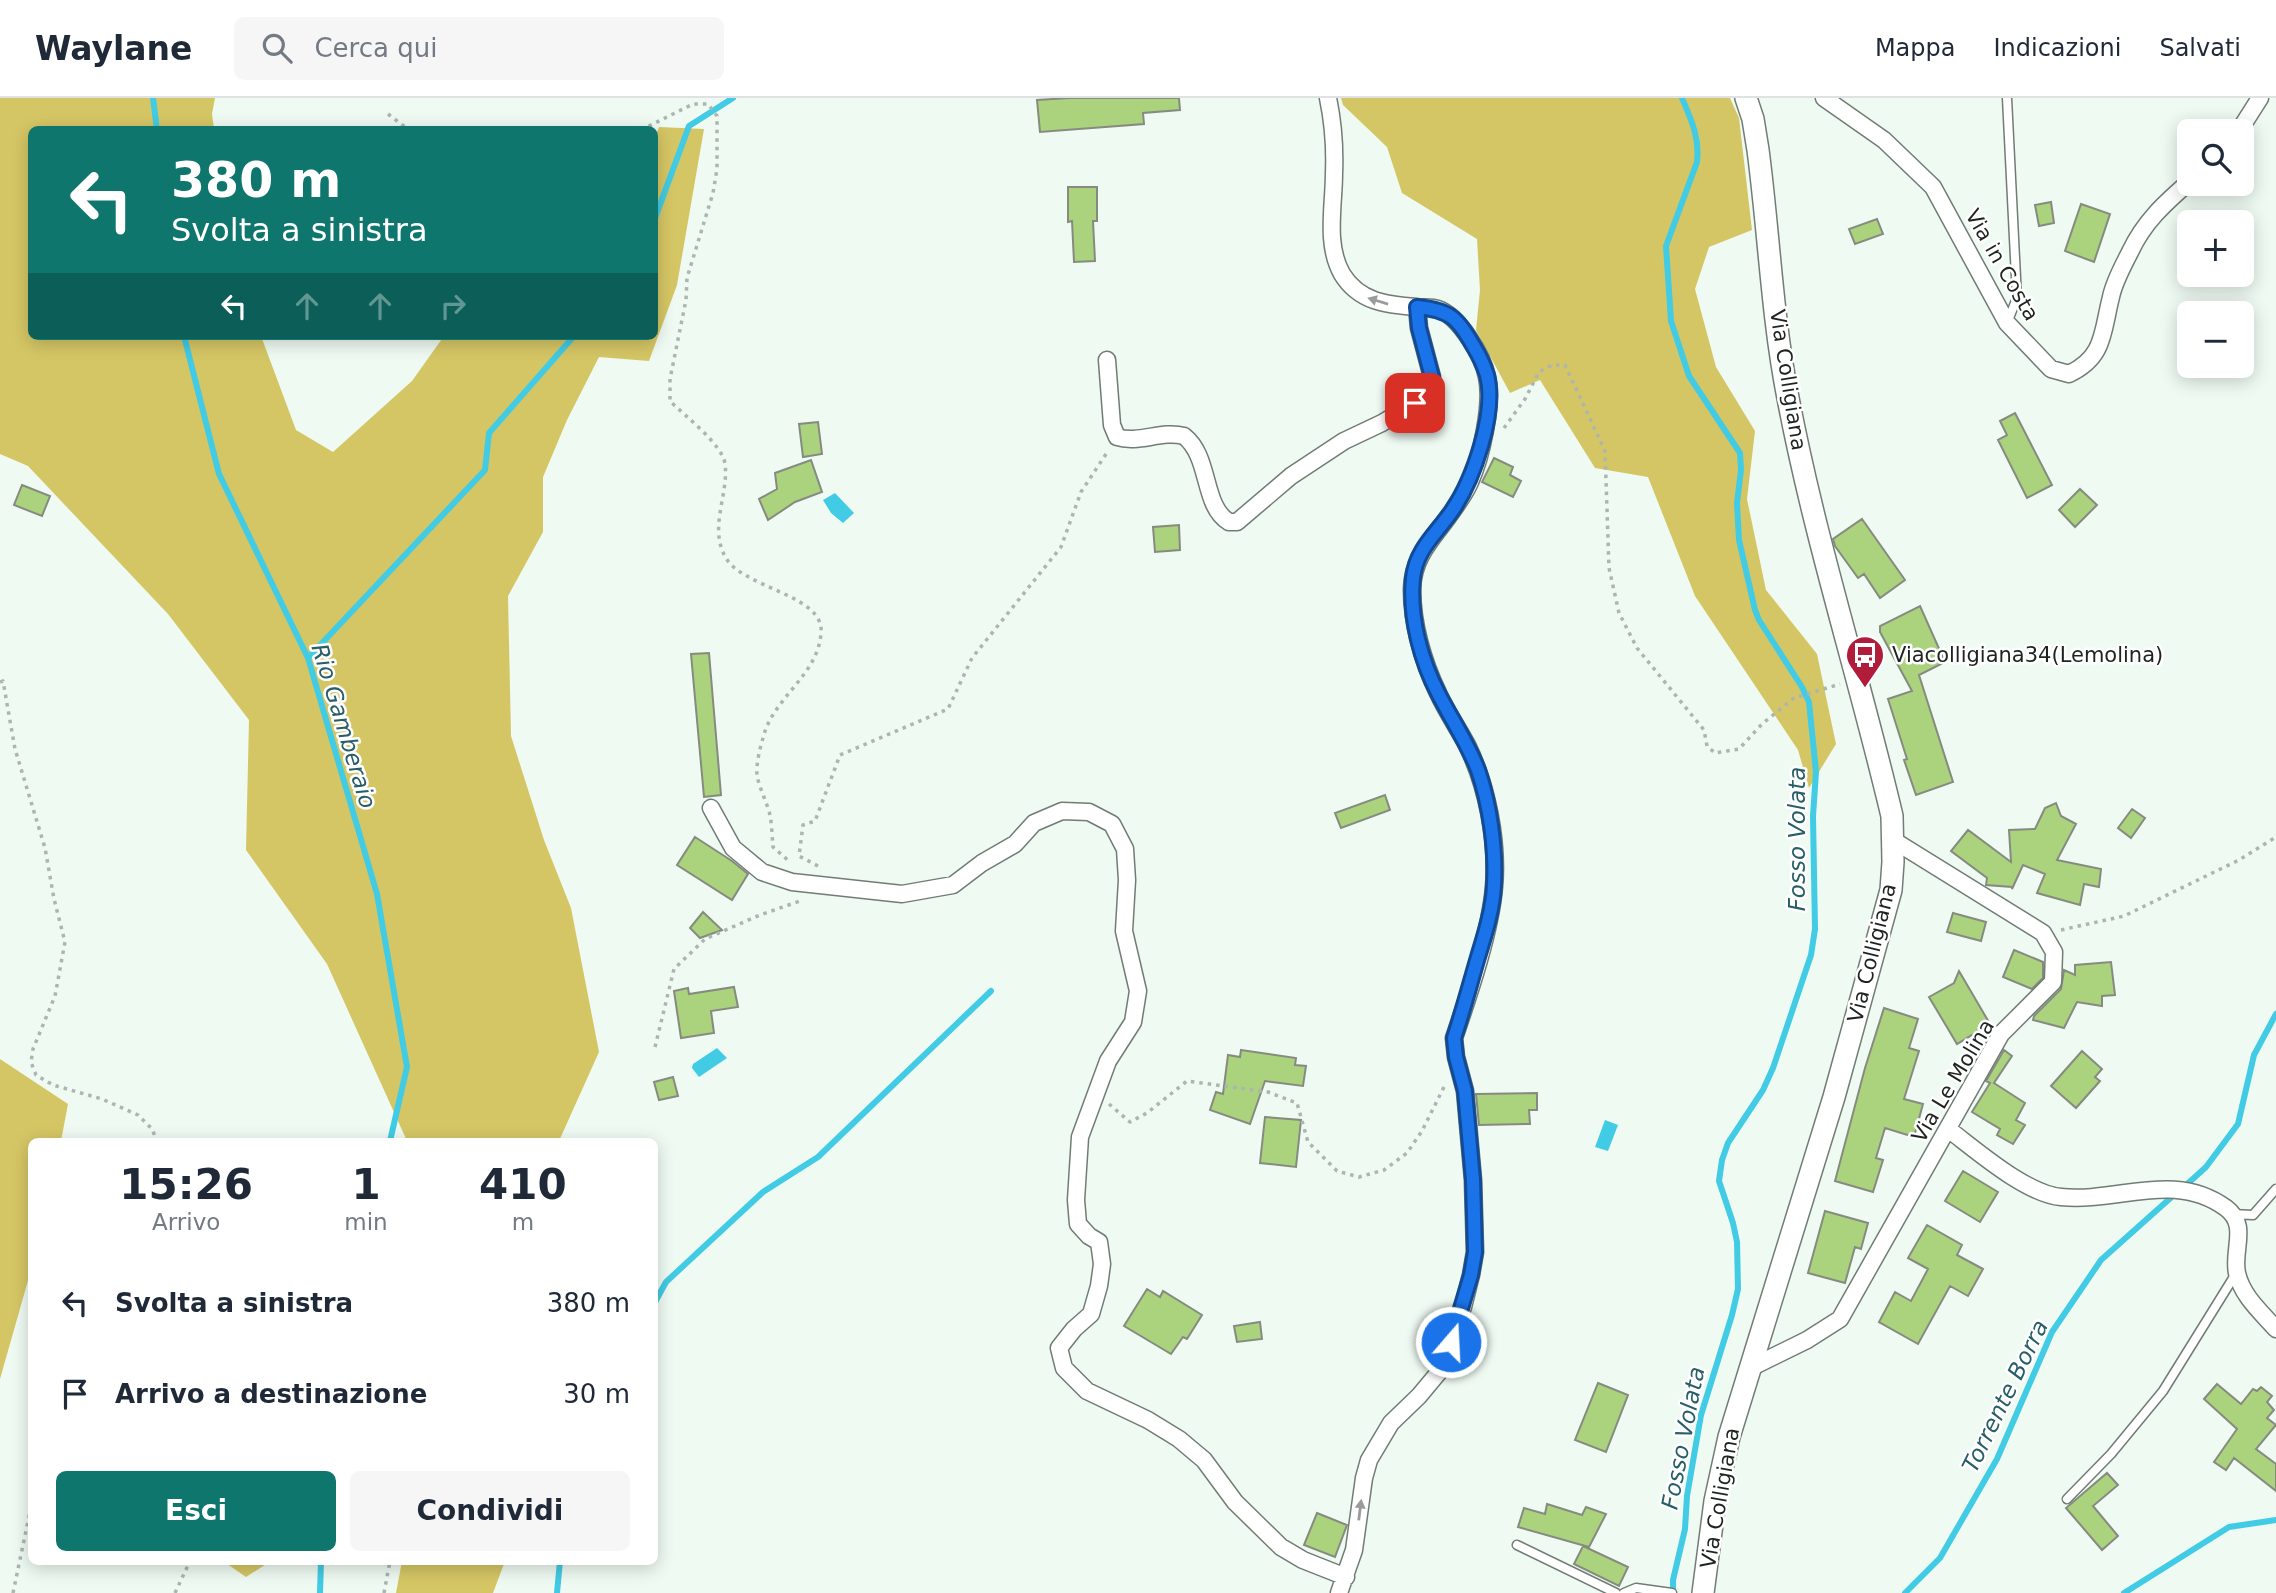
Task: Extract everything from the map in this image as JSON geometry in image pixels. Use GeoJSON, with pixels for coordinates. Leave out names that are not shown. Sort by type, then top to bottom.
{"type":"FeatureCollection","features":[{"type":"Feature","properties":{"kind":"street"},"geometry":{"type":"LineString","coordinates":[[1328,98],[1334,172],[1333,255],[1343,276],[1370,300],[1382,304],[1439,309],[1457,322],[1477,352],[1488,377],[1488,418],[1470,482],[1452,512],[1424,546],[1415,567],[1412,591],[1418,639],[1424,659],[1438,694],[1478,771],[1488,808],[1493,842],[1494,886],[1488,926],[1454,1038],[1465,1091],[1473,1180],[1475,1252],[1471,1275],[1463,1307],[1439,1372],[1391,1423],[1369,1461],[1364,1478],[1354,1550],[1339,1593]]}},
{"type":"Feature","properties":{"kind":"street","name":"Via Colligiana"},"geometry":{"type":"LineString","coordinates":[[1703,1593],[1719,1480],[1748,1369],[1834,1097],[1891,890],[1894,826],[1810,502],[1786,386],[1779,348],[1758,150],[1746,98]]}},
{"type":"Feature","properties":{"kind":"street","name":"Via in Costa"},"geometry":{"type":"LineString","coordinates":[[1824,98],[1884,140],[1933,187],[2007,323],[2051,369],[2069,374],[2086,366],[2102,339],[2111,295],[2131,250],[2154,212],[2177,193]]}},
{"type":"Feature","properties":{"kind":"street"},"geometry":{"type":"LineString","coordinates":[[2247,119],[2260,98]]}},
{"type":"Feature","properties":{"kind":"street"},"geometry":{"type":"LineString","coordinates":[[1107,360],[1112,425],[1117,438],[1128,441],[1167,435],[1184,436],[1198,451],[1216,511],[1228,522],[1237,522],[1291,476],[1345,440],[1382,423],[1415,403],[1425,392],[1432,377],[1419,328],[1417,307]]}},
{"type":"Feature","properties":{"kind":"street"},"geometry":{"type":"LineString","coordinates":[[710,808],[733,848],[762,872],[792,882],[902,894],[953,885],[982,863],[1015,844],[1034,824],[1062,811],[1090,812],[1112,824],[1125,849],[1127,880],[1124,931],[1138,991],[1133,1021],[1108,1061],[1088,1109],[1080,1137],[1076,1200],[1078,1224],[1099,1242],[1102,1264],[1091,1314],[1059,1348],[1064,1368],[1087,1391],[1148,1420],[1204,1460],[1235,1502],[1281,1547],[1303,1560],[1346,1577]]}},
{"type":"Feature","properties":{"kind":"street"},"geometry":{"type":"LineString","coordinates":[[1893,840],[2043,933]]}},
{"type":"Feature","properties":{"kind":"street","name":"Via Le Molina"},"geometry":{"type":"LineString","coordinates":[[1748,1369],[1807,1340],[1840,1319],[2001,1034],[2053,982],[2054,952],[2043,933]]}},
{"type":"Feature","properties":{"kind":"street"},"geometry":{"type":"LineString","coordinates":[[1948,1129],[2022,1183],[2059,1197],[2119,1195],[2165,1188],[2198,1192],[2228,1209],[2240,1227],[2237,1272],[2248,1298],[2276,1328]]}},
{"type":"Feature","properties":{"kind":"lane"},"geometry":{"type":"LineString","coordinates":[[2007,98],[2017,298],[2007,323]]}},
{"type":"Feature","properties":{"kind":"lane"},"geometry":{"type":"LineString","coordinates":[[2231,1214],[2253,1215],[2276,1189]]}},
{"type":"Feature","properties":{"kind":"lane"},"geometry":{"type":"LineString","coordinates":[[2067,1499],[2111,1454],[2163,1391],[2237,1272]]}},
{"type":"Feature","properties":{"kind":"lane"},"geometry":{"type":"LineString","coordinates":[[1517,1545],[1616,1593]]}},
{"type":"Feature","properties":{"kind":"lane"},"geometry":{"type":"LineString","coordinates":[[1624,1593],[1636,1588],[1672,1593]]}},
{"type":"Feature","properties":{"kind":"path"},"geometry":{"type":"LineString","coordinates":[[649,126],[693,104],[709,104],[717,116],[717,169],[713,193],[687,278],[684,311],[670,379],[670,401],[713,443],[726,462],[718,538],[726,559],[745,577],[792,597],[817,616],[822,630],[818,653],[804,676],[782,701],[763,735],[757,773],[770,817],[773,847],[804,875],[820,884]]}},
{"type":"Feature","properties":{"kind":"path"},"geometry":{"type":"LineString","coordinates":[[387,114],[404,126]]}},
{"type":"Feature","properties":{"kind":"path"},"geometry":{"type":"LineString","coordinates":[[1480,447],[1503,429],[1525,399],[1539,372],[1552,365],[1565,365],[1605,451],[1609,568],[1619,613],[1637,648],[1704,730],[1707,746],[1715,753],[1739,749],[1762,724],[1794,698],[1856,680]]}},
{"type":"Feature","properties":{"kind":"path"},"geometry":{"type":"LineString","coordinates":[[821,867],[799,856],[803,825],[815,821],[839,755],[948,709],[972,658],[1061,547],[1081,492],[1117,438]]}},
{"type":"Feature","properties":{"kind":"path"},"geometry":{"type":"LineString","coordinates":[[0,682],[3,681],[15,749],[45,848],[65,942],[55,996],[33,1049],[31,1062],[36,1074],[53,1084],[102,1099],[138,1115],[152,1129],[156,1138]]}},
{"type":"Feature","properties":{"kind":"path"},"geometry":{"type":"LineString","coordinates":[[2043,933],[2124,916],[2239,860],[2276,837]]}},
{"type":"Feature","properties":{"kind":"path"},"geometry":{"type":"LineString","coordinates":[[655,1047],[674,970],[705,939],[803,900]]}},
{"type":"Feature","properties":{"kind":"path"},"geometry":{"type":"LineString","coordinates":[[1101,1082],[1108,1104],[1130,1122],[1187,1081],[1268,1092],[1297,1103],[1308,1142],[1337,1171],[1359,1177],[1384,1170],[1407,1153],[1428,1120],[1456,1057]]}},
{"type":"Feature","properties":{"kind":"path"},"geometry":{"type":"LineString","coordinates":[[13,1593],[28,1521]]}},
{"type":"Feature","properties":{"kind":"path"},"geometry":{"type":"LineString","coordinates":[[175,1593],[188,1565]]}},
{"type":"Feature","properties":{"kind":"path"},"geometry":{"type":"LineString","coordinates":[[384,1593],[389,1565]]}},
{"type":"Feature","properties":{"kind":"shaded area"},"geometry":{"type":"Polygon","coordinates":[[[0,98],[215,98],[212,114],[214,126],[28,126],[28,340],[262,340],[296,430],[333,452],[412,381],[441,340],[657,340],[649,361],[599,357],[567,420],[543,477],[543,532],[508,596],[511,736],[544,840],[571,908],[599,1052],[560,1138],[406,1138],[327,964],[246,850],[249,720],[168,614],[28,466],[0,454],[0,98]]]}},
{"type":"Feature","properties":{"kind":"shaded area"},"geometry":{"type":"Polygon","coordinates":[[[1341,98],[1730,98],[1739,118],[1752,230],[1709,247],[1695,289],[1716,367],[1755,431],[1747,499],[1766,590],[1817,654],[1836,744],[1809,788],[1798,750],[1695,596],[1648,477],[1595,468],[1540,380],[1510,393],[1476,330],[1480,290],[1477,239],[1402,193],[1387,147],[1343,105],[1341,98]]]}},
{"type":"Feature","properties":{"kind":"shaded area"},"geometry":{"type":"Polygon","coordinates":[[[659,127],[704,129],[677,285],[658,337],[659,127]]]}},
{"type":"Feature","properties":{"kind":"shaded area"},"geometry":{"type":"Polygon","coordinates":[[[0,1059],[68,1104],[62,1138],[28,1138],[28,1281],[0,1379],[0,1059]]]}},
{"type":"Feature","properties":{"kind":"shaded area"},"geometry":{"type":"Polygon","coordinates":[[[229,1565],[265,1565],[246,1577],[229,1565]]]}},
{"type":"Feature","properties":{"kind":"shaded area"},"geometry":{"type":"Polygon","coordinates":[[[401,1565],[504,1565],[493,1593],[396,1593],[401,1565]]]}},
{"type":"Feature","properties":{"kind":"water"},"geometry":{"type":"Polygon","coordinates":[[[835,493],[854,513],[843,523],[831,513],[823,500],[835,493]]]}},
{"type":"Feature","properties":{"kind":"water"},"geometry":{"type":"Polygon","coordinates":[[[717,1048],[727,1058],[699,1077],[692,1068],[693,1064],[717,1048]]]}},
{"type":"Feature","properties":{"kind":"water"},"geometry":{"type":"Polygon","coordinates":[[[1605,1120],[1618,1125],[1608,1151],[1595,1147],[1605,1120]]]}},
{"type":"Feature","properties":{"kind":"building"},"geometry":{"type":"Polygon","coordinates":[[[1179,98],[1180,110],[1143,113],[1144,124],[1040,132],[1037,100],[1179,98]]]}},
{"type":"Feature","properties":{"kind":"building"},"geometry":{"type":"Polygon","coordinates":[[[1068,187],[1097,187],[1097,221],[1093,221],[1095,261],[1074,262],[1072,221],[1068,222],[1068,187]]]}},
{"type":"Feature","properties":{"kind":"building"},"geometry":{"type":"Polygon","coordinates":[[[2051,202],[2054,223],[2039,226],[2035,205],[2051,202]]]}},
{"type":"Feature","properties":{"kind":"building"},"geometry":{"type":"Polygon","coordinates":[[[2081,204],[2110,214],[2094,262],[2065,251],[2081,204]]]}},
{"type":"Feature","properties":{"kind":"building"},"geometry":{"type":"Polygon","coordinates":[[[1877,219],[1883,234],[1855,244],[1849,229],[1877,219]]]}},
{"type":"Feature","properties":{"kind":"building"},"geometry":{"type":"Polygon","coordinates":[[[2015,413],[2052,485],[2027,498],[1998,440],[2007,435],[2000,421],[2015,413]]]}},
{"type":"Feature","properties":{"kind":"building"},"geometry":{"type":"Polygon","coordinates":[[[818,422],[822,454],[803,457],[799,424],[818,422]]]}},
{"type":"Feature","properties":{"kind":"building"},"geometry":{"type":"Polygon","coordinates":[[[1494,458],[1513,467],[1510,475],[1521,481],[1513,497],[1482,482],[1494,458]]]}},
{"type":"Feature","properties":{"kind":"building"},"geometry":{"type":"Polygon","coordinates":[[[811,460],[822,492],[795,502],[768,520],[759,499],[777,489],[775,473],[811,460]]]}},
{"type":"Feature","properties":{"kind":"building"},"geometry":{"type":"Polygon","coordinates":[[[22,485],[50,496],[42,516],[14,505],[22,485]]]}},
{"type":"Feature","properties":{"kind":"building"},"geometry":{"type":"Polygon","coordinates":[[[2080,489],[2097,505],[2075,527],[2059,510],[2080,489]]]}},
{"type":"Feature","properties":{"kind":"building"},"geometry":{"type":"Polygon","coordinates":[[[1862,519],[1905,580],[1880,598],[1864,574],[1858,578],[1833,539],[1862,519]]]}},
{"type":"Feature","properties":{"kind":"building"},"geometry":{"type":"Polygon","coordinates":[[[1179,525],[1180,550],[1155,552],[1153,527],[1179,525]]]}},
{"type":"Feature","properties":{"kind":"building"},"geometry":{"type":"Polygon","coordinates":[[[1920,606],[1945,662],[1919,675],[1953,782],[1916,795],[1888,699],[1912,691],[1880,632],[1880,626],[1920,606]]]}},
{"type":"Feature","properties":{"kind":"building"},"geometry":{"type":"Polygon","coordinates":[[[709,653],[721,795],[704,797],[691,654],[709,653]]]}},
{"type":"Feature","properties":{"kind":"building"},"geometry":{"type":"Polygon","coordinates":[[[1385,795],[1390,810],[1341,828],[1335,813],[1385,795]]]}},
{"type":"Feature","properties":{"kind":"building"},"geometry":{"type":"Polygon","coordinates":[[[2056,803],[2061,816],[2076,824],[2057,860],[2101,869],[2099,887],[2084,884],[2080,905],[2037,893],[2045,874],[2023,865],[2012,889],[1986,885],[1987,878],[1951,851],[1968,830],[2011,862],[2009,830],[2035,829],[2045,808],[2056,803]]]}},
{"type":"Feature","properties":{"kind":"building"},"geometry":{"type":"Polygon","coordinates":[[[2132,809],[2145,818],[2131,838],[2118,828],[2132,809]]]}},
{"type":"Feature","properties":{"kind":"building"},"geometry":{"type":"Polygon","coordinates":[[[695,837],[748,874],[732,900],[677,865],[695,837]]]}},
{"type":"Feature","properties":{"kind":"building"},"geometry":{"type":"Polygon","coordinates":[[[703,912],[722,930],[700,938],[690,928],[703,912]]]}},
{"type":"Feature","properties":{"kind":"building"},"geometry":{"type":"Polygon","coordinates":[[[1953,913],[1986,922],[1981,941],[1947,932],[1953,913]]]}},
{"type":"Feature","properties":{"kind":"building"},"geometry":{"type":"Polygon","coordinates":[[[2014,950],[2043,962],[2043,978],[2032,989],[2003,977],[2014,950]]]}},
{"type":"Feature","properties":{"kind":"building"},"geometry":{"type":"Polygon","coordinates":[[[2111,962],[2115,995],[2102,996],[2102,1006],[2077,1002],[2064,1028],[2033,1020],[2061,989],[2064,970],[2075,975],[2075,965],[2111,962]]]}},
{"type":"Feature","properties":{"kind":"building"},"geometry":{"type":"Polygon","coordinates":[[[1959,971],[1990,1024],[1957,1044],[1929,997],[1954,983],[1959,971]]]}},
{"type":"Feature","properties":{"kind":"building"},"geometry":{"type":"Polygon","coordinates":[[[734,987],[738,1007],[711,1011],[714,1033],[681,1038],[674,991],[688,988],[689,994],[734,987]]]}},
{"type":"Feature","properties":{"kind":"building"},"geometry":{"type":"Polygon","coordinates":[[[1884,1008],[1918,1019],[1909,1048],[1919,1051],[1904,1099],[1923,1104],[1914,1137],[1885,1128],[1876,1158],[1883,1160],[1873,1192],[1835,1181],[1884,1008]]]}},
{"type":"Feature","properties":{"kind":"building"},"geometry":{"type":"Polygon","coordinates":[[[1241,1050],[1296,1058],[1295,1065],[1306,1066],[1303,1086],[1265,1081],[1250,1124],[1210,1110],[1216,1092],[1223,1094],[1228,1055],[1240,1057],[1241,1050]]]}},
{"type":"Feature","properties":{"kind":"building"},"geometry":{"type":"Polygon","coordinates":[[[2004,1050],[2012,1056],[1994,1083],[2025,1103],[2016,1120],[2025,1125],[2013,1144],[1997,1135],[2000,1129],[1972,1112],[1990,1083],[1986,1081],[2004,1050]]]}},
{"type":"Feature","properties":{"kind":"building"},"geometry":{"type":"Polygon","coordinates":[[[2082,1051],[2102,1069],[2095,1077],[2100,1081],[2076,1108],[2051,1086],[2082,1051]]]}},
{"type":"Feature","properties":{"kind":"building"},"geometry":{"type":"Polygon","coordinates":[[[673,1077],[678,1096],[659,1100],[654,1082],[673,1077]]]}},
{"type":"Feature","properties":{"kind":"building"},"geometry":{"type":"Polygon","coordinates":[[[1537,1093],[1537,1110],[1529,1110],[1530,1124],[1479,1125],[1476,1094],[1537,1093]]]}},
{"type":"Feature","properties":{"kind":"building"},"geometry":{"type":"Polygon","coordinates":[[[1265,1117],[1301,1120],[1296,1167],[1260,1163],[1265,1117]]]}},
{"type":"Feature","properties":{"kind":"building"},"geometry":{"type":"Polygon","coordinates":[[[1963,1171],[1998,1192],[1980,1222],[1945,1201],[1963,1171]]]}},
{"type":"Feature","properties":{"kind":"building"},"geometry":{"type":"Polygon","coordinates":[[[1825,1211],[1868,1223],[1861,1249],[1855,1247],[1845,1283],[1808,1273],[1825,1211]]]}},
{"type":"Feature","properties":{"kind":"building"},"geometry":{"type":"Polygon","coordinates":[[[1927,1225],[1962,1245],[1957,1255],[1983,1269],[1968,1296],[1950,1286],[1918,1344],[1879,1322],[1895,1292],[1911,1301],[1928,1269],[1908,1258],[1927,1225]]]}},
{"type":"Feature","properties":{"kind":"building"},"geometry":{"type":"Polygon","coordinates":[[[1147,1289],[1160,1297],[1163,1291],[1202,1315],[1187,1339],[1183,1337],[1171,1354],[1124,1326],[1147,1289]]]}},
{"type":"Feature","properties":{"kind":"building"},"geometry":{"type":"Polygon","coordinates":[[[1260,1322],[1262,1339],[1237,1342],[1234,1326],[1260,1322]]]}},
{"type":"Feature","properties":{"kind":"building"},"geometry":{"type":"Polygon","coordinates":[[[1598,1383],[1628,1395],[1606,1452],[1575,1440],[1598,1383]]]}},
{"type":"Feature","properties":{"kind":"building"},"geometry":{"type":"Polygon","coordinates":[[[2217,1384],[2241,1404],[2253,1389],[2257,1391],[2261,1387],[2272,1396],[2267,1402],[2274,1410],[2267,1418],[2276,1425],[2256,1449],[2276,1464],[2276,1491],[2234,1458],[2226,1470],[2214,1462],[2237,1429],[2204,1399],[2217,1384]]]}},
{"type":"Feature","properties":{"kind":"building"},"geometry":{"type":"Polygon","coordinates":[[[2107,1473],[2118,1485],[2093,1506],[2118,1536],[2102,1550],[2066,1508],[2107,1473]]]}},
{"type":"Feature","properties":{"kind":"building"},"geometry":{"type":"Polygon","coordinates":[[[1547,1504],[1582,1515],[1586,1507],[1606,1514],[1589,1547],[1518,1527],[1524,1508],[1545,1514],[1547,1504]]]}},
{"type":"Feature","properties":{"kind":"building"},"geometry":{"type":"Polygon","coordinates":[[[1317,1513],[1347,1525],[1335,1557],[1304,1545],[1317,1513]]]}},
{"type":"Feature","properties":{"kind":"building"},"geometry":{"type":"Polygon","coordinates":[[[1583,1546],[1628,1567],[1619,1586],[1574,1564],[1583,1546]]]}},
{"type":"Feature","properties":{"kind":"waterway","name":"Rio Gamberaio"},"geometry":{"type":"LineString","coordinates":[[153,98],[156,126]]}},
{"type":"Feature","properties":{"kind":"waterway"},"geometry":{"type":"LineString","coordinates":[[658,210],[689,126],[733,98]]}},
{"type":"Feature","properties":{"kind":"waterway","name":"Fosso Volata"},"geometry":{"type":"LineString","coordinates":[[1673,1593],[1701,1415],[1738,1289],[1737,1242],[1719,1181],[1722,1160],[1728,1143],[1763,1090],[1773,1068],[1811,955],[1815,929],[1813,816],[1816,772],[1809,702],[1755,610],[1739,540],[1737,503],[1740,453],[1689,376],[1671,321],[1666,246],[1698,153],[1694,129],[1682,98]]}},
{"type":"Feature","properties":{"kind":"waterway","name":"Rio Gamberaio"},"geometry":{"type":"LineString","coordinates":[[185,340],[219,474],[308,658],[377,894],[407,1067],[391,1138]]}},
{"type":"Feature","properties":{"kind":"waterway"},"geometry":{"type":"LineString","coordinates":[[308,658],[485,470],[489,433],[570,340]]}},
{"type":"Feature","properties":{"kind":"waterway"},"geometry":{"type":"LineString","coordinates":[[658,1297],[666,1282],[763,1192],[818,1157],[991,991]]}},
{"type":"Feature","properties":{"kind":"waterway","name":"Torrente Borra"},"geometry":{"type":"LineString","coordinates":[[2184,1187],[2206,1167],[2238,1124],[2254,1055],[2276,1014]]}},
{"type":"Feature","properties":{"kind":"waterway","name":"Torrente Borra"},"geometry":{"type":"LineString","coordinates":[[1905,1593],[1940,1558],[1997,1459],[2052,1332],[2101,1260],[2175,1194]]}},
{"type":"Feature","properties":{"kind":"waterway"},"geometry":{"type":"LineString","coordinates":[[2124,1593],[2229,1527],[2276,1520]]}},
{"type":"Feature","properties":{"kind":"waterway","name":"Rio Gamberaio"},"geometry":{"type":"LineString","coordinates":[[320,1593],[321,1565]]}},
{"type":"Feature","properties":{"kind":"waterway"},"geometry":{"type":"LineString","coordinates":[[557,1593],[560,1565]]}},
{"type":"Feature","properties":{"kind":"place","name":"Viacolligiana34(Lemolina)"},"geometry":{"type":"Point","coordinates":[1865,689]}},
{"type":"Feature","properties":{"kind":"route"},"geometry":{"type":"LineString","coordinates":[[1415,403],[1425,392],[1432,377],[1419,328],[1417,307],[1439,309],[1457,322],[1477,352],[1488,377],[1488,418],[1470,482],[1452,512],[1424,546],[1415,567],[1412,591],[1418,639],[1424,659],[1438,694],[1478,771],[1488,808],[1493,842],[1494,886],[1488,926],[1454,1038],[1465,1091],[1473,1180],[1475,1252],[1463,1307],[1451,1342]]}}]}
